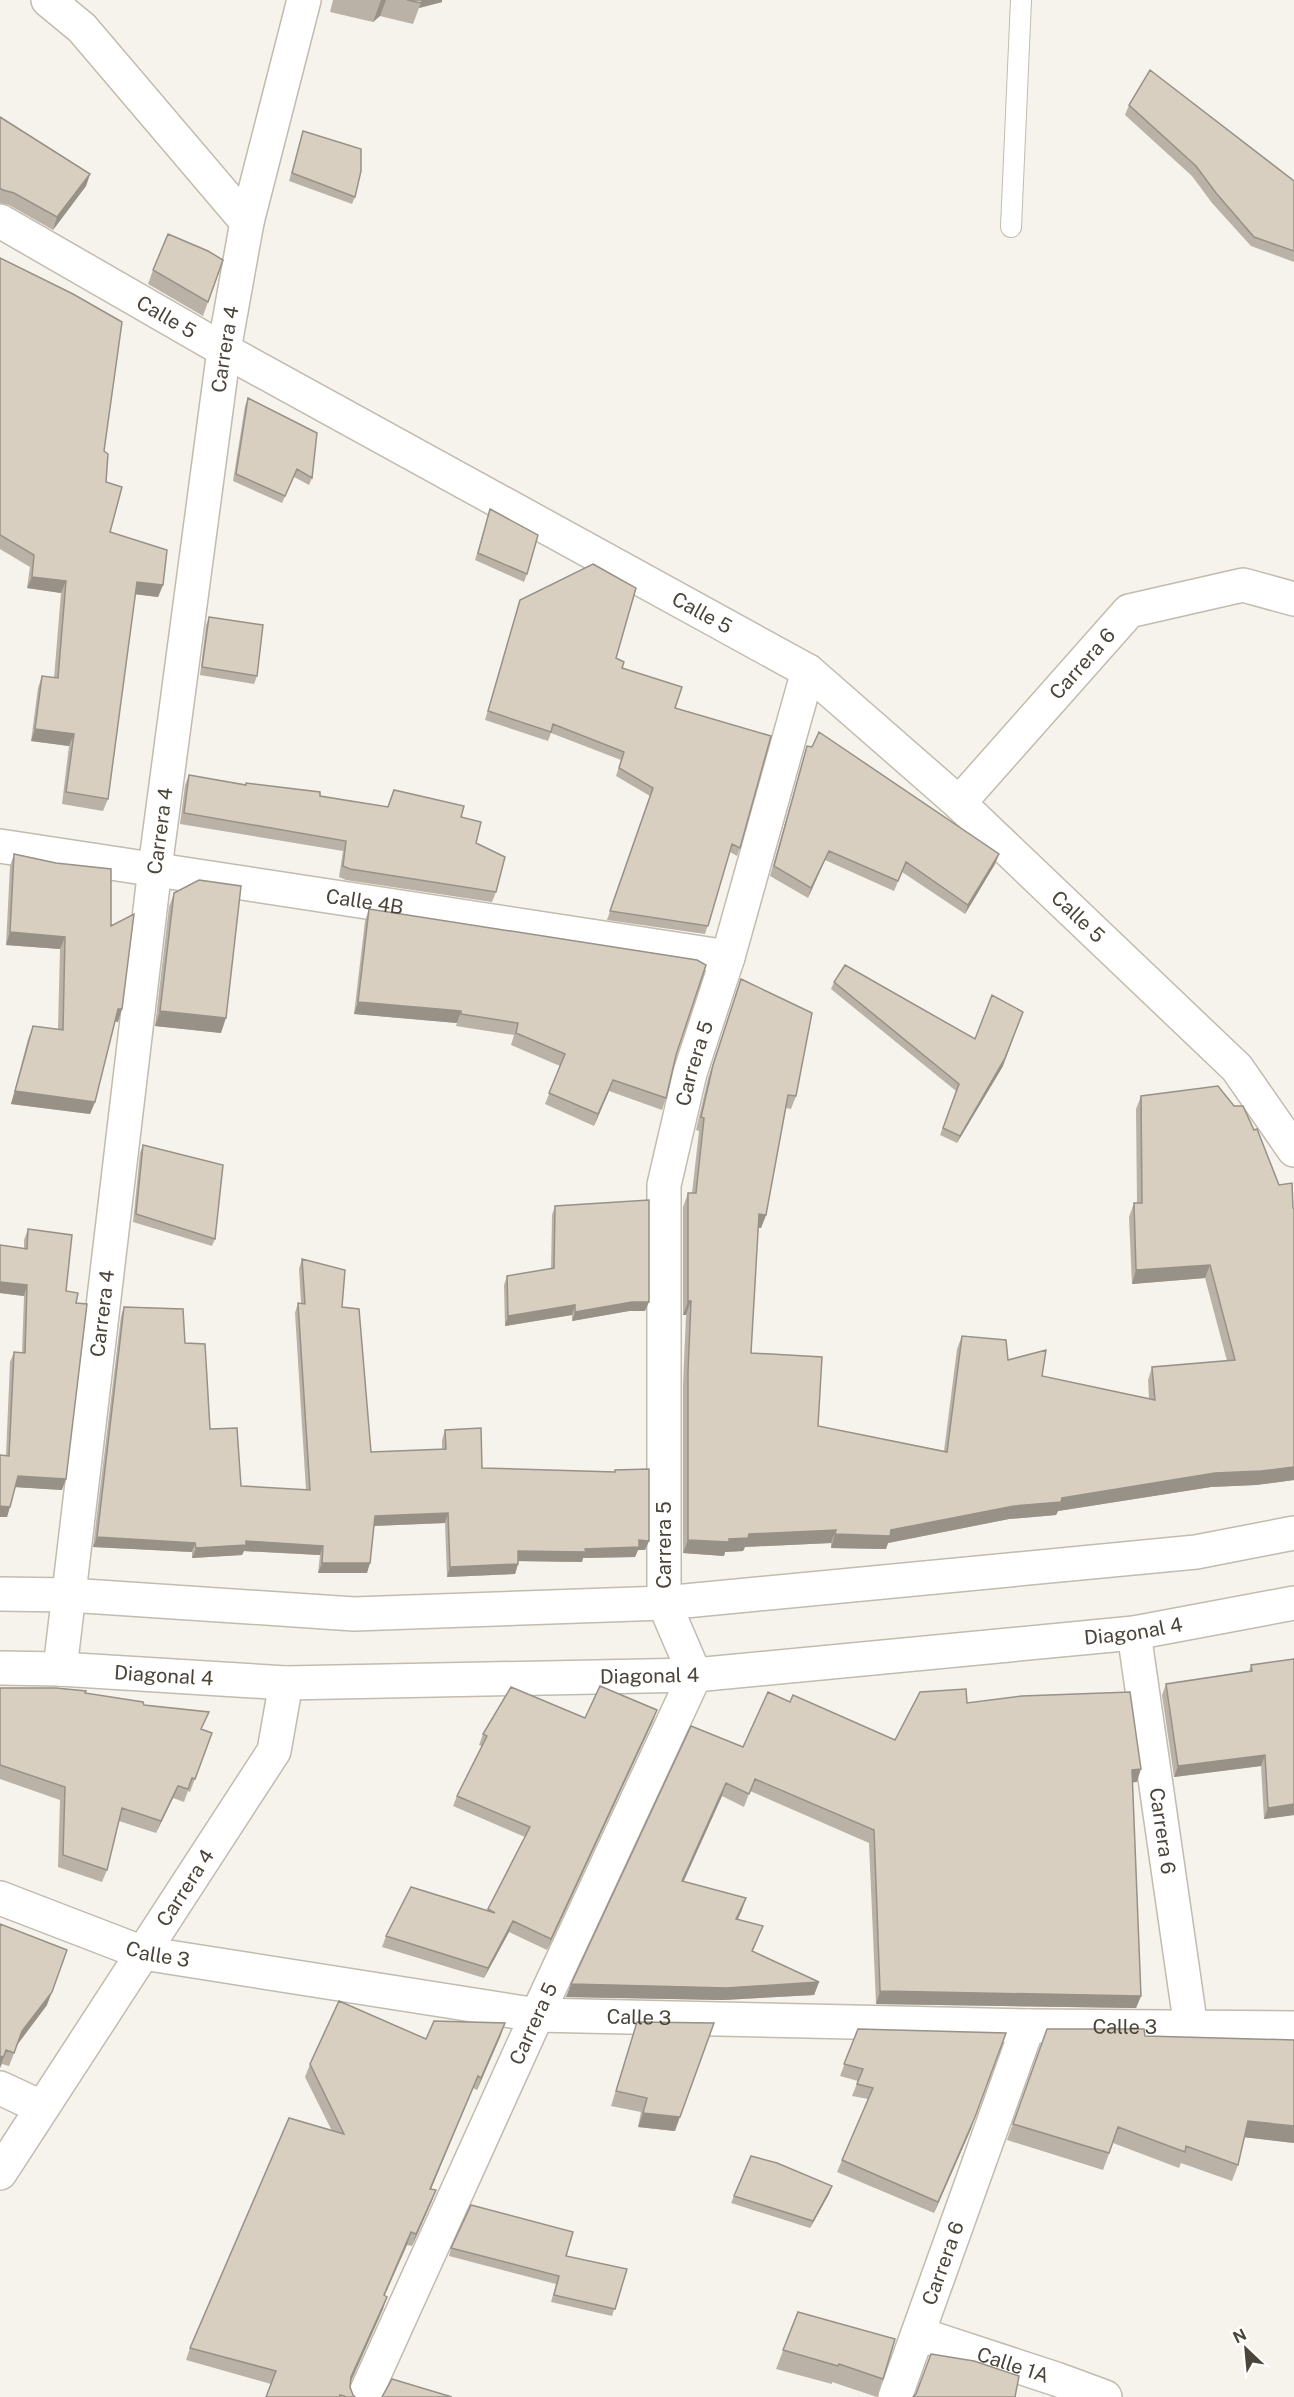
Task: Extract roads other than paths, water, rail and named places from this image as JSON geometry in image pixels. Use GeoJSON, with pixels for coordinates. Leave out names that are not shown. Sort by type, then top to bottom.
{"type":"FeatureCollection","features":[{"type":"Feature","properties":{"kind":"street"},"geometry":{"type":"LineString","coordinates":[[48,0],[82,28],[247,222]]}},
{"type":"Feature","properties":{"kind":"street","name":"Carrera 4"},"geometry":{"type":"LineString","coordinates":[[60,1669],[154,868],[224,350],[247,222],[304,0]]}},
{"type":"Feature","properties":{"kind":"street","name":"Calle 5"},"geometry":{"type":"LineString","coordinates":[[0,221],[224,350],[808,670],[958,803],[1237,1068],[1294,1150]]}},
{"type":"Feature","properties":{"kind":"street","name":"Carrera 6"},"geometry":{"type":"LineString","coordinates":[[958,803],[1129,611],[1243,585],[1294,599]]}},
{"type":"Feature","properties":{"kind":"street","name":"Carrera 5"},"geometry":{"type":"LineString","coordinates":[[364,2397],[537,2015],[696,1675],[664,1603],[664,1185],[690,1072],[728,957],[808,670]]}},
{"type":"Feature","properties":{"kind":"street","name":"Calle 4B"},"geometry":{"type":"LineString","coordinates":[[0,846],[728,957]]}},
{"type":"Feature","properties":{"kind":"street"},"geometry":{"type":"LineString","coordinates":[[0,1594],[69,1595],[354,1614],[664,1603],[1196,1552],[1294,1533]]}},
{"type":"Feature","properties":{"kind":"street","name":"Diagonal 4"},"geometry":{"type":"LineString","coordinates":[[0,1668],[60,1669],[286,1683],[696,1675],[1134,1633],[1294,1603]]}},
{"type":"Feature","properties":{"kind":"street","name":"Carrera 6"},"geometry":{"type":"LineString","coordinates":[[1134,1633],[1191,2028]]}},
{"type":"Feature","properties":{"kind":"street","name":"Carrera 4"},"geometry":{"type":"LineString","coordinates":[[0,2173],[274,1751],[286,1683]]}},
{"type":"Feature","properties":{"kind":"street","name":"Calle 3"},"geometry":{"type":"LineString","coordinates":[[0,1898],[142,1953],[537,2015],[1028,2026],[1294,2028]]}},
{"type":"Feature","properties":{"kind":"street","name":"Carrera 6"},"geometry":{"type":"LineString","coordinates":[[895,2397],[1028,2026]]}},
{"type":"Feature","properties":{"kind":"street"},"geometry":{"type":"LineString","coordinates":[[0,2088],[41,2107]]}},
{"type":"Feature","properties":{"kind":"street","name":"Calle 1A"},"geometry":{"type":"LineString","coordinates":[[919,2334],[1105,2397]]}},
{"type":"Feature","properties":{"kind":"lane"},"geometry":{"type":"LineString","coordinates":[[1011,227],[1021,0]]}}]}
